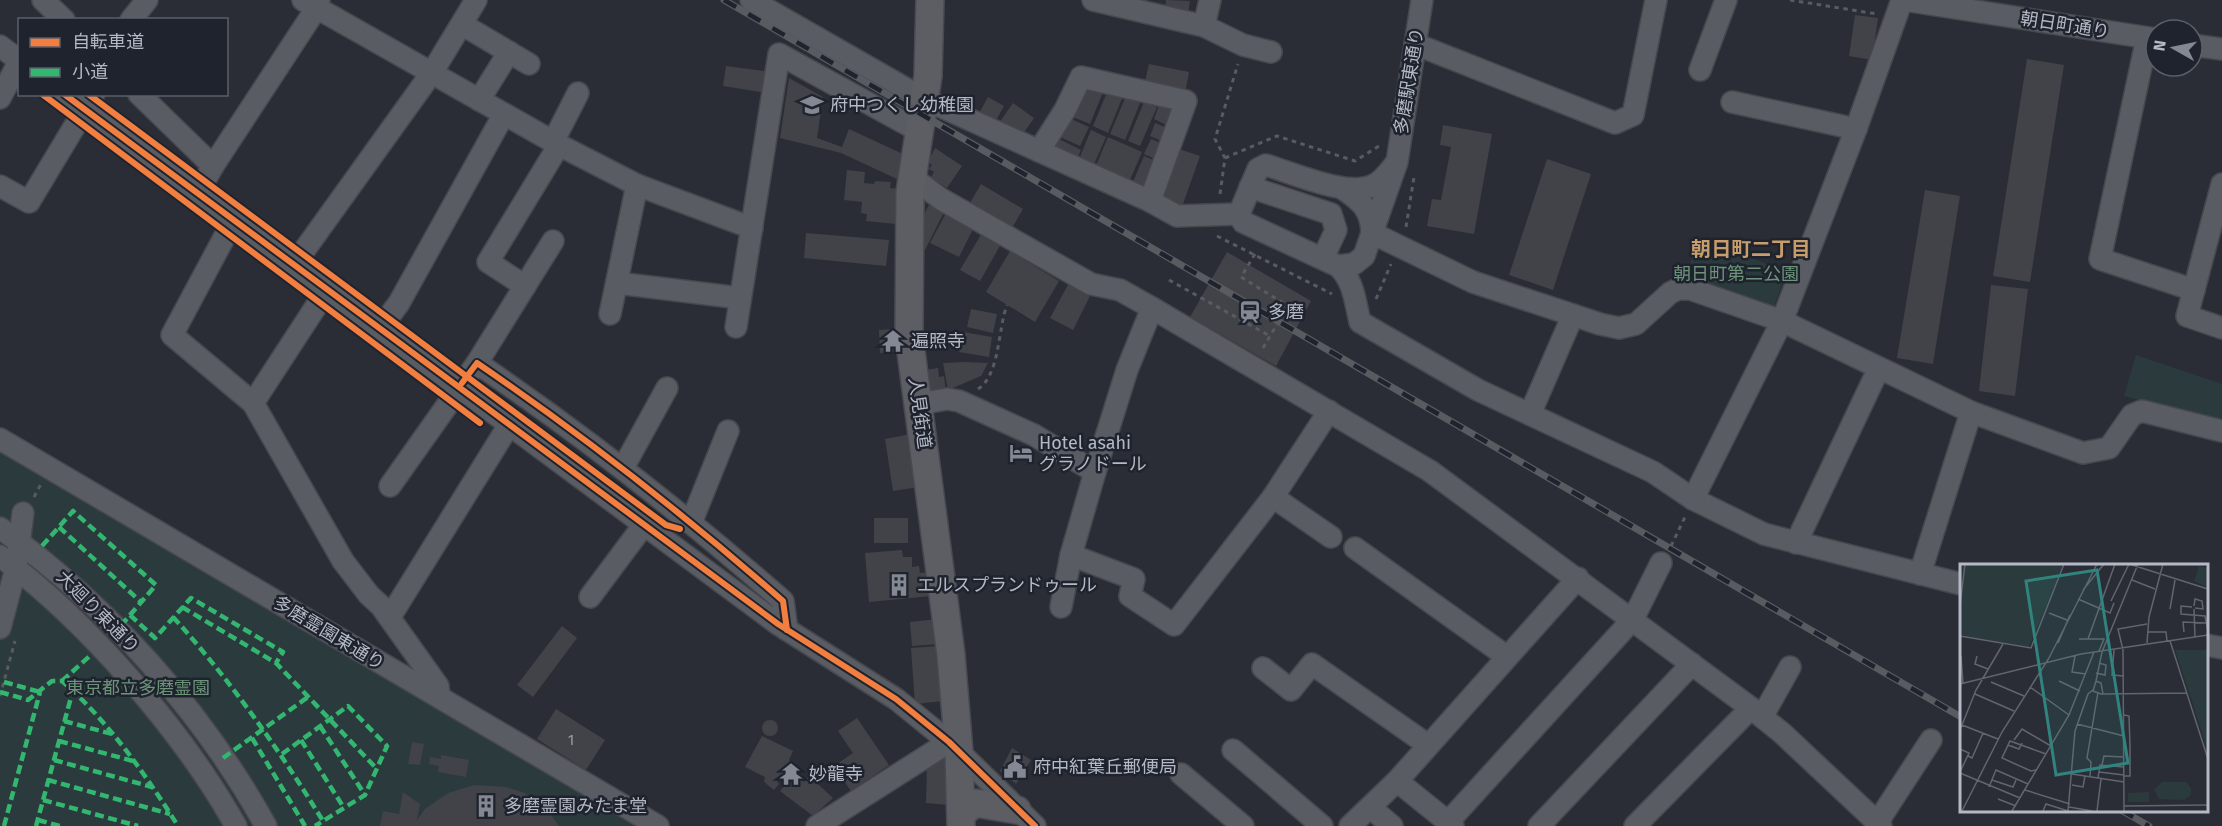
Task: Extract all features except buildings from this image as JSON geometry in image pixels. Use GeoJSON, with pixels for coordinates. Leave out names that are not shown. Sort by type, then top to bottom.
{"type":"FeatureCollection","features":[{"type":"Feature","properties":{"kind":"main road","name":"人見街道"},"geometry":{"type":"LineString","coordinates":[[930,0],[930,38],[924,99],[912,177],[909,336],[951,655],[954,747],[961,820]]}},
{"type":"Feature","properties":{"kind":"main road"},"geometry":{"type":"LineString","coordinates":[[961,820],[975,803],[1026,818]]}},
{"type":"Feature","properties":{"kind":"street"},"geometry":{"type":"LineString","coordinates":[[133,18],[147,0]]}},
{"type":"Feature","properties":{"kind":"street"},"geometry":{"type":"LineString","coordinates":[[293,266],[433,71],[463,25],[476,0]]}},
{"type":"Feature","properties":{"kind":"street"},"geometry":{"type":"LineString","coordinates":[[751,0],[924,99],[1150,201],[1177,216],[1239,214]]}},
{"type":"Feature","properties":{"kind":"street"},"geometry":{"type":"LineString","coordinates":[[1093,0],[1204,26],[1243,45],[1270,52]]}},
{"type":"Feature","properties":{"kind":"street"},"geometry":{"type":"LineString","coordinates":[[1204,26],[1210,0]]}},
{"type":"Feature","properties":{"kind":"street","name":"多磨駅東通り"},"geometry":{"type":"LineString","coordinates":[[1355,301],[1364,256],[1397,162],[1422,0]]}},
{"type":"Feature","properties":{"kind":"street"},"geometry":{"type":"LineString","coordinates":[[1415,44],[1615,123],[1634,115],[1656,0]]}},
{"type":"Feature","properties":{"kind":"street"},"geometry":{"type":"LineString","coordinates":[[1700,70],[1726,0]]}},
{"type":"Feature","properties":{"kind":"street"},"geometry":{"type":"LineString","coordinates":[[1693,500],[1782,321],[1903,0]]}},
{"type":"Feature","properties":{"kind":"street","name":"朝日町通り"},"geometry":{"type":"LineString","coordinates":[[1903,0],[2144,37]]}},
{"type":"Feature","properties":{"kind":"street"},"geometry":{"type":"LineString","coordinates":[[197,194],[310,18],[312,2],[556,143],[637,184],[752,228]]}},
{"type":"Feature","properties":{"kind":"street"},"geometry":{"type":"LineString","coordinates":[[44,8],[61,18]]}},
{"type":"Feature","properties":{"kind":"street"},"geometry":{"type":"LineString","coordinates":[[463,25],[529,64]]}},
{"type":"Feature","properties":{"kind":"street"},"geometry":{"type":"LineString","coordinates":[[0,46],[18,60]]}},
{"type":"Feature","properties":{"kind":"street"},"geometry":{"type":"LineString","coordinates":[[2204,47],[2222,49]]}},
{"type":"Feature","properties":{"kind":"street"},"geometry":{"type":"LineString","coordinates":[[479,100],[509,52]]}},
{"type":"Feature","properties":{"kind":"street"},"geometry":{"type":"LineString","coordinates":[[736,327],[779,54],[919,131]]}},
{"type":"Feature","properties":{"kind":"street"},"geometry":{"type":"LineString","coordinates":[[0,98],[18,63]]}},
{"type":"Feature","properties":{"kind":"street"},"geometry":{"type":"LineString","coordinates":[[2144,72],[2100,260],[2194,290]]}},
{"type":"Feature","properties":{"kind":"street"},"geometry":{"type":"LineString","coordinates":[[1039,151],[1065,110],[1081,77],[1186,101],[1150,201]]}},
{"type":"Feature","properties":{"kind":"street"},"geometry":{"type":"LineString","coordinates":[[525,286],[488,262],[556,143],[578,93]]}},
{"type":"Feature","properties":{"kind":"street"},"geometry":{"type":"LineString","coordinates":[[70,96],[89,102],[197,194],[643,526],[787,630],[896,699],[954,747],[1026,818]]}},
{"type":"Feature","properties":{"kind":"street"},"geometry":{"type":"LineString","coordinates":[[141,96],[213,166]]}},
{"type":"Feature","properties":{"kind":"street"},"geometry":{"type":"LineString","coordinates":[[0,186],[29,202],[89,102]]}},
{"type":"Feature","properties":{"kind":"street"},"geometry":{"type":"LineString","coordinates":[[1732,102],[1856,129]]}},
{"type":"Feature","properties":{"kind":"street"},"geometry":{"type":"LineString","coordinates":[[379,330],[399,303],[504,114]]}},
{"type":"Feature","properties":{"kind":"street"},"geometry":{"type":"LineString","coordinates":[[1342,188],[1374,186],[1397,162]]}},
{"type":"Feature","properties":{"kind":"street"},"geometry":{"type":"LineString","coordinates":[[1960,584],[1764,534],[1693,500],[1653,472],[1478,390],[1373,332],[1359,322],[1346,273],[1331,262],[1243,222],[1239,214],[1258,169],[1266,165],[1342,188],[1361,200],[1368,210],[1372,233],[1473,282],[1600,324],[1628,327],[1636,324],[1670,293],[1678,289],[1690,289],[1782,321],[1971,412],[2083,453],[2109,448],[2132,415],[2142,411],[2222,431]]}},
{"type":"Feature","properties":{"kind":"street"},"geometry":{"type":"LineString","coordinates":[[912,177],[941,199],[1091,284],[1120,291],[1152,308],[1430,471],[1578,578],[1756,712],[1879,825],[1931,740]]}},
{"type":"Feature","properties":{"kind":"street"},"geometry":{"type":"LineString","coordinates":[[610,314],[637,184]]}},
{"type":"Feature","properties":{"kind":"street"},"geometry":{"type":"LineString","coordinates":[[2222,184],[2187,316],[2222,328]]}},
{"type":"Feature","properties":{"kind":"street"},"geometry":{"type":"LineString","coordinates":[[1250,187],[1330,214],[1336,230],[1331,262]]}},
{"type":"Feature","properties":{"kind":"street"},"geometry":{"type":"LineString","coordinates":[[233,221],[172,335],[253,404],[343,561],[390,618],[438,686],[439,697]]}},
{"type":"Feature","properties":{"kind":"street"},"geometry":{"type":"LineString","coordinates":[[390,486],[477,363],[553,241]]}},
{"type":"Feature","properties":{"kind":"street"},"geometry":{"type":"LineString","coordinates":[[1331,262],[1354,264],[1364,256]]}},
{"type":"Feature","properties":{"kind":"street"},"geometry":{"type":"LineString","coordinates":[[617,283],[740,298]]}},
{"type":"Feature","properties":{"kind":"street"},"geometry":{"type":"LineString","coordinates":[[253,404],[326,291]]}},
{"type":"Feature","properties":{"kind":"street"},"geometry":{"type":"LineString","coordinates":[[1061,607],[1071,555],[1095,472],[1127,370],[1152,308]]}},
{"type":"Feature","properties":{"kind":"street"},"geometry":{"type":"LineString","coordinates":[[1530,414],[1573,315]]}},
{"type":"Feature","properties":{"kind":"street"},"geometry":{"type":"LineString","coordinates":[[477,363],[623,468],[783,601],[787,630]]}},
{"type":"Feature","properties":{"kind":"street"},"geometry":{"type":"LineString","coordinates":[[1796,543],[1878,368]]}},
{"type":"Feature","properties":{"kind":"street"},"geometry":{"type":"LineString","coordinates":[[623,468],[667,388]]}},
{"type":"Feature","properties":{"kind":"street"},"geometry":{"type":"LineString","coordinates":[[919,404],[947,399],[958,401],[1034,435],[1095,472]]}},
{"type":"Feature","properties":{"kind":"street"},"geometry":{"type":"LineString","coordinates":[[1071,555],[1134,579],[1130,596],[1174,625],[1273,497],[1329,411]]}},
{"type":"Feature","properties":{"kind":"street"},"geometry":{"type":"LineString","coordinates":[[1920,574],[1971,412]]}},
{"type":"Feature","properties":{"kind":"street"},"geometry":{"type":"LineString","coordinates":[[390,618],[509,425]]}},
{"type":"Feature","properties":{"kind":"street"},"geometry":{"type":"LineString","coordinates":[[691,523],[728,431]]}},
{"type":"Feature","properties":{"kind":"street","name":"多磨霊園東通り"},"geometry":{"type":"LineString","coordinates":[[0,439],[658,826]]}},
{"type":"Feature","properties":{"kind":"street"},"geometry":{"type":"LineString","coordinates":[[1273,497],[1331,537]]}},
{"type":"Feature","properties":{"kind":"street"},"geometry":{"type":"LineString","coordinates":[[8,634],[8,562],[20,542],[23,513]]}},
{"type":"Feature","properties":{"kind":"street"},"geometry":{"type":"LineString","coordinates":[[590,597],[643,526]]}},
{"type":"Feature","properties":{"kind":"street","name":"大廻り東通り"},"geometry":{"type":"LineString","coordinates":[[0,528],[61,574],[117,628],[192,716],[223,758],[266,826]]}},
{"type":"Feature","properties":{"kind":"street"},"geometry":{"type":"LineString","coordinates":[[1355,548],[1506,656]]}},
{"type":"Feature","properties":{"kind":"street","name":"大廻り東通り"},"geometry":{"type":"LineString","coordinates":[[8,562],[98,646],[170,729],[236,826]]}},
{"type":"Feature","properties":{"kind":"street"},"geometry":{"type":"LineString","coordinates":[[1397,781],[1450,824],[1633,619],[1661,563]]}},
{"type":"Feature","properties":{"kind":"street"},"geometry":{"type":"LineString","coordinates":[[1350,826],[1397,781],[1506,656],[1578,578]]}},
{"type":"Feature","properties":{"kind":"street"},"geometry":{"type":"LineString","coordinates":[[98,646],[117,628]]}},
{"type":"Feature","properties":{"kind":"street"},"geometry":{"type":"LineString","coordinates":[[2207,645],[2222,648]]}},
{"type":"Feature","properties":{"kind":"street"},"geometry":{"type":"LineString","coordinates":[[1263,668],[1292,690],[1312,664],[1428,745]]}},
{"type":"Feature","properties":{"kind":"street"},"geometry":{"type":"LineString","coordinates":[[1539,826],[1692,664]]}},
{"type":"Feature","properties":{"kind":"street"},"geometry":{"type":"LineString","coordinates":[[1635,826],[1756,712],[1790,668]]}},
{"type":"Feature","properties":{"kind":"street"},"geometry":{"type":"LineString","coordinates":[[817,826],[954,747]]}},
{"type":"Feature","properties":{"kind":"street"},"geometry":{"type":"LineString","coordinates":[[1233,750],[1322,826]]}},
{"type":"Feature","properties":{"kind":"street"},"geometry":{"type":"LineString","coordinates":[[1181,774],[1243,826]]}},
{"type":"Feature","properties":{"kind":"street"},"geometry":{"type":"LineString","coordinates":[[1371,808],[1392,826]]}},
{"type":"Feature","properties":{"kind":"path"},"geometry":{"type":"LineString","coordinates":[[1790,0],[1880,15]]}},
{"type":"Feature","properties":{"kind":"path"},"geometry":{"type":"LineString","coordinates":[[1226,158],[1277,136],[1355,161],[1380,145]]}},
{"type":"Feature","properties":{"kind":"path"},"geometry":{"type":"LineString","coordinates":[[1255,254],[1241,278],[1288,306],[1263,348]]}},
{"type":"Feature","properties":{"kind":"path"},"geometry":{"type":"LineString","coordinates":[[1168,280],[1270,336]]}},
{"type":"Feature","properties":{"kind":"path"},"geometry":{"type":"LineString","coordinates":[[958,401],[982,386],[987,378],[995,361],[1007,305]]}},
{"type":"Feature","properties":{"kind":"path"},"geometry":{"type":"LineString","coordinates":[[1661,563],[1693,500]]}},
{"type":"Feature","properties":{"kind":"path"},"geometry":{"type":"LineString","coordinates":[[0,696],[8,634]]}},
{"type":"Feature","properties":{"kind":"green space","name":"朝日町第二公園"},"geometry":{"type":"Polygon","coordinates":[[[1700,237],[1787,272],[1772,311],[1685,276],[1700,237]]]}},
{"type":"Feature","properties":{"kind":"green space"},"geometry":{"type":"Polygon","coordinates":[[[2136,355],[2222,384],[2222,422],[2124,396],[2136,355]]]}},
{"type":"Feature","properties":{"kind":"green space","name":"東京都立多磨霊園"},"geometry":{"type":"Polygon","coordinates":[[[0,447],[642,826],[0,826],[0,447]]]}},
{"type":"Feature","properties":{"kind":"railway"},"geometry":{"type":"LineString","coordinates":[[724,0],[1960,716]]}},
{"type":"Feature","properties":{"kind":"railway"},"geometry":{"type":"LineString","coordinates":[[2123,811],[2149,826]]}},
{"type":"Feature","properties":{"kind":"marked path"},"geometry":{"type":"LineString","coordinates":[[42,546],[73,511],[156,585],[124,622]]}},
{"type":"Feature","properties":{"kind":"marked path"},"geometry":{"type":"LineString","coordinates":[[59,527],[141,602]]}},
{"type":"Feature","properties":{"kind":"marked path"},"geometry":{"type":"LineString","coordinates":[[130,615],[155,638],[191,598],[283,652],[276,663]]}},
{"type":"Feature","properties":{"kind":"marked path"},"geometry":{"type":"LineString","coordinates":[[182,607],[276,663],[377,769]]}},
{"type":"Feature","properties":{"kind":"marked path"},"geometry":{"type":"LineString","coordinates":[[173,617],[215,666],[253,716],[323,821]]}},
{"type":"Feature","properties":{"kind":"marked path"},"geometry":{"type":"LineString","coordinates":[[62,681],[92,654]]}},
{"type":"Feature","properties":{"kind":"marked path"},"geometry":{"type":"LineString","coordinates":[[0,692],[28,700],[52,681],[62,681],[95,713],[125,749],[178,826]]}},
{"type":"Feature","properties":{"kind":"marked path"},"geometry":{"type":"LineString","coordinates":[[4,682],[40,692]]}},
{"type":"Feature","properties":{"kind":"marked path"},"geometry":{"type":"LineString","coordinates":[[36,826],[73,690]]}},
{"type":"Feature","properties":{"kind":"marked path"},"geometry":{"type":"LineString","coordinates":[[4,826],[40,692]]}},
{"type":"Feature","properties":{"kind":"marked path"},"geometry":{"type":"LineString","coordinates":[[223,758],[308,697]]}},
{"type":"Feature","properties":{"kind":"marked path"},"geometry":{"type":"LineString","coordinates":[[282,754],[348,706],[387,746],[365,795],[315,826]]}},
{"type":"Feature","properties":{"kind":"marked path"},"geometry":{"type":"LineString","coordinates":[[64,721],[112,734]]}},
{"type":"Feature","properties":{"kind":"marked path"},"geometry":{"type":"LineString","coordinates":[[320,726],[365,795]]}},
{"type":"Feature","properties":{"kind":"marked path"},"geometry":{"type":"LineString","coordinates":[[252,738],[305,826]]}},
{"type":"Feature","properties":{"kind":"marked path"},"geometry":{"type":"LineString","coordinates":[[301,740],[344,808]]}},
{"type":"Feature","properties":{"kind":"marked path"},"geometry":{"type":"LineString","coordinates":[[59,741],[133,761]]}},
{"type":"Feature","properties":{"kind":"marked path"},"geometry":{"type":"LineString","coordinates":[[54,760],[152,787]]}},
{"type":"Feature","properties":{"kind":"marked path"},"geometry":{"type":"LineString","coordinates":[[48,780],[170,814]]}},
{"type":"Feature","properties":{"kind":"marked path"},"geometry":{"type":"LineString","coordinates":[[43,800],[138,826]]}},
{"type":"Feature","properties":{"kind":"marked path"},"geometry":{"type":"LineString","coordinates":[[38,820],[60,826]]}},
{"type":"Feature","properties":{"kind":"cycle path"},"geometry":{"type":"LineString","coordinates":[[45,96],[480,423]]}},
{"type":"Feature","properties":{"kind":"cycle path"},"geometry":{"type":"LineString","coordinates":[[67,96],[778,624],[896,699],[949,742],[1035,826]]}},
{"type":"Feature","properties":{"kind":"cycle path"},"geometry":{"type":"LineString","coordinates":[[91,96],[666,525],[680,529]]}},
{"type":"Feature","properties":{"kind":"cycle path"},"geometry":{"type":"LineString","coordinates":[[462,383],[477,363],[595,448],[709,538],[783,601],[787,630]]}},
{"type":"Feature","properties":{"kind":"place","name":"府中つくし幼稚園"},"geometry":{"type":"Point","coordinates":[812,105]}},
{"type":"Feature","properties":{"kind":"place","name":"多磨"},"geometry":{"type":"Point","coordinates":[1250,312]}},
{"type":"Feature","properties":{"kind":"place","name":"遍照寺"},"geometry":{"type":"Point","coordinates":[893,341]}},
{"type":"Feature","properties":{"kind":"place","name":"Hotel asahi グラノドール"},"geometry":{"type":"Point","coordinates":[1021,453]}},
{"type":"Feature","properties":{"kind":"place","name":"エルスプランドゥール"},"geometry":{"type":"Point","coordinates":[899,585]}},
{"type":"Feature","properties":{"kind":"place","name":"府中紅葉丘郵便局"},"geometry":{"type":"Point","coordinates":[1015,767]}},
{"type":"Feature","properties":{"kind":"place","name":"妙龍寺"},"geometry":{"type":"Point","coordinates":[791,774]}},
{"type":"Feature","properties":{"kind":"place","name":"多磨霊園みたま堂"},"geometry":{"type":"Point","coordinates":[486,806]}},
{"type":"Feature","properties":{"kind":"district","name":"朝日町二丁目"},"geometry":{"type":"Point","coordinates":[1751,249]}}]}
